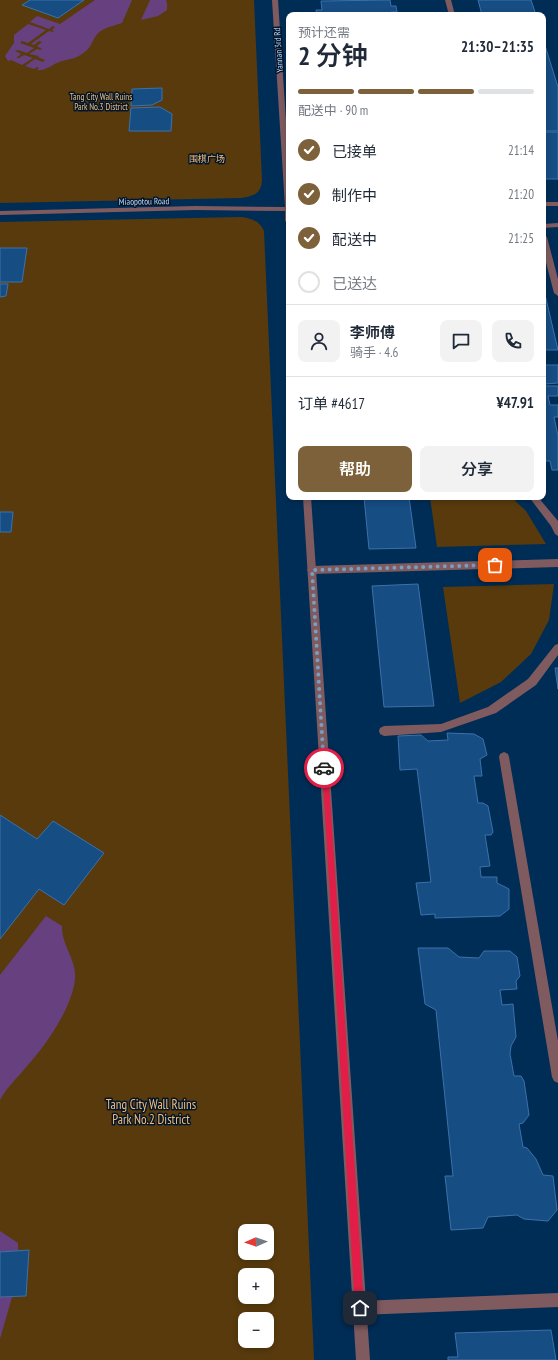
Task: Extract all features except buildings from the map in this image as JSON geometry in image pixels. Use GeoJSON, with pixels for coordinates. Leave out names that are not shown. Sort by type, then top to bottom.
{"type":"FeatureCollection","features":[{"type":"Feature","properties":{"kind":"street","name":"Yannan 3rd Rd"},"geometry":{"type":"LineString","coordinates":[[275,0],[286,164]]}},
{"type":"Feature","properties":{"kind":"street"},"geometry":{"type":"LineString","coordinates":[[448,0],[451,12]]}},
{"type":"Feature","properties":{"kind":"street"},"geometry":{"type":"LineString","coordinates":[[546,204],[558,204]]}},
{"type":"Feature","properties":{"kind":"street","name":"Miaopotou Road"},"geometry":{"type":"LineString","coordinates":[[0,213],[243,208],[286,209]]}},
{"type":"Feature","properties":{"kind":"street"},"geometry":{"type":"LineString","coordinates":[[546,226],[558,225]]}},
{"type":"Feature","properties":{"kind":"street"},"geometry":{"type":"LineString","coordinates":[[546,248],[558,293]]}},
{"type":"Feature","properties":{"kind":"street"},"geometry":{"type":"LineString","coordinates":[[307,500],[363,1360]]}},
{"type":"Feature","properties":{"kind":"street"},"geometry":{"type":"LineString","coordinates":[[535,500],[555,524],[558,532]]}},
{"type":"Feature","properties":{"kind":"street"},"geometry":{"type":"LineString","coordinates":[[312,570],[558,563]]}},
{"type":"Feature","properties":{"kind":"street"},"geometry":{"type":"LineString","coordinates":[[384,731],[441,728],[492,710],[532,682],[558,648]]}},
{"type":"Feature","properties":{"kind":"street"},"geometry":{"type":"LineString","coordinates":[[504,757],[558,1077]]}},
{"type":"Feature","properties":{"kind":"street"},"geometry":{"type":"LineString","coordinates":[[360,1308],[558,1300]]}},
{"type":"Feature","properties":{"kind":"green space","name":"Tang City Wall Ruins Park No.3 District"},"geometry":{"type":"Polygon","coordinates":[[[0,0],[254,0],[262,180],[260,188],[256,194],[241,198],[0,203],[0,0]]]}},
{"type":"Feature","properties":{"kind":"green space","name":"Tang City Wall Ruins Park No.2 District"},"geometry":{"type":"Polygon","coordinates":[[[248,218],[260,225],[264,231],[314,1360],[0,1360],[0,222],[248,218]]]}},
{"type":"Feature","properties":{"kind":"green space"},"geometry":{"type":"Polygon","coordinates":[[[430,500],[514,500],[526,511],[546,544],[437,547],[430,500]]]}},
{"type":"Feature","properties":{"kind":"green space"},"geometry":{"type":"Polygon","coordinates":[[[554,584],[549,620],[531,654],[501,682],[460,703],[443,587],[554,584]]]}},
{"type":"Feature","properties":{"kind":"shaded area"},"geometry":{"type":"Polygon","coordinates":[[[95,0],[132,0],[122,23],[100,31],[89,48],[79,56],[60,62],[43,70],[37,70],[39,68],[37,67],[34,69],[25,66],[35,59],[43,62],[45,60],[38,57],[39,56],[29,54],[37,49],[42,49],[37,46],[42,42],[39,41],[34,45],[31,44],[49,31],[53,32],[54,31],[52,30],[55,27],[53,26],[49,29],[30,22],[37,16],[60,24],[95,0]]]}},
{"type":"Feature","properties":{"kind":"shaded area"},"geometry":{"type":"Polygon","coordinates":[[[150,0],[166,0],[167,10],[158,16],[141,20],[150,0]]]}},
{"type":"Feature","properties":{"kind":"shaded area"},"geometry":{"type":"Polygon","coordinates":[[[28,24],[46,30],[28,43],[22,41],[20,43],[34,48],[27,53],[18,50],[15,51],[21,54],[16,58],[24,55],[33,58],[22,65],[11,60],[8,61],[5,56],[14,43],[14,35],[28,24]]]}},
{"type":"Feature","properties":{"kind":"shaded area"},"geometry":{"type":"Polygon","coordinates":[[[46,916],[62,926],[64,940],[74,965],[75,979],[73,990],[64,1014],[50,1037],[9,1086],[0,1100],[0,975],[46,916]]]}},
{"type":"Feature","properties":{"kind":"shaded area"},"geometry":{"type":"Polygon","coordinates":[[[0,1231],[18,1243],[18,1251],[0,1252],[0,1231]]]}},
{"type":"Feature","properties":{"kind":"shaded area"},"geometry":{"type":"Polygon","coordinates":[[[0,1297],[12,1297],[0,1339],[0,1297]]]}},
{"type":"Feature","properties":{"kind":"way so far"},"geometry":{"type":"LineString","coordinates":[[324,768],[312,570],[495,565]]}},
{"type":"Feature","properties":{"kind":"route"},"geometry":{"type":"LineString","coordinates":[[324,768],[360,1308]]}},
{"type":"Feature","properties":{"kind":"park label","name":"围棋广场"},"geometry":{"type":"Point","coordinates":[207,158]}}]}
